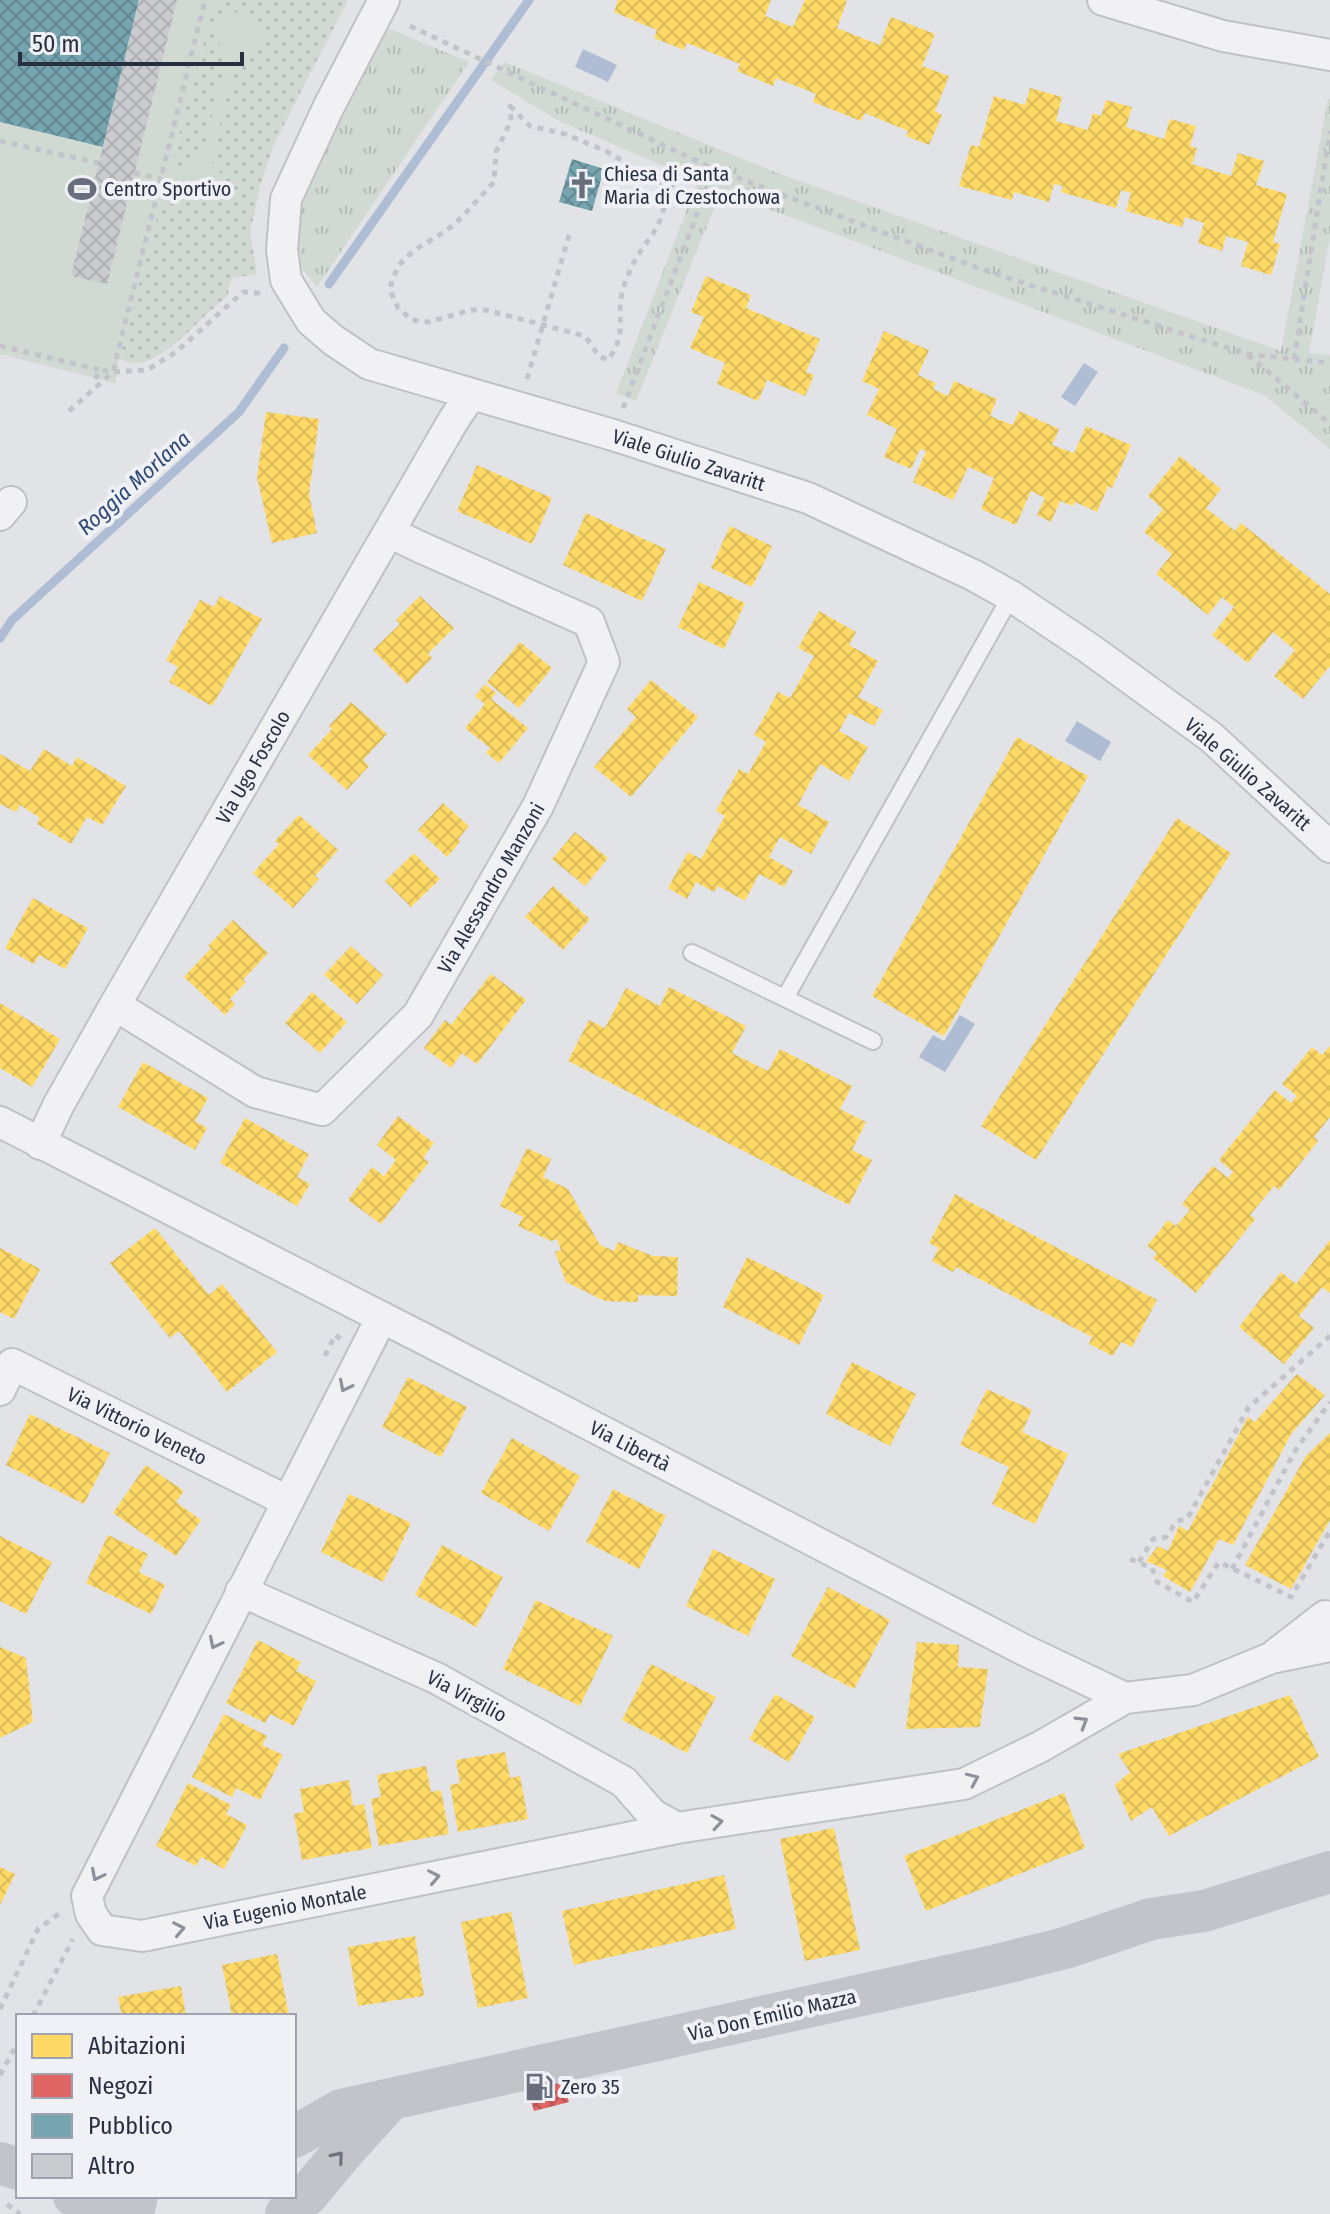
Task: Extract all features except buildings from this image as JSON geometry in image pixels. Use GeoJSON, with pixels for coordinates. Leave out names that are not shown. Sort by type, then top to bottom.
{"type":"FeatureCollection","features":[{"type":"Feature","properties":{"kind":"street","name":"Viale Giulio Zavaritt"},"geometry":{"type":"LineString","coordinates":[[384,0],[328,108],[286,199],[282,250],[286,280],[311,321],[369,364],[613,435],[808,498],[973,575],[1011,596],[1090,649],[1211,737],[1330,847]]}},
{"type":"Feature","properties":{"kind":"street"},"geometry":{"type":"LineString","coordinates":[[1103,0],[1223,36],[1330,55]]}},
{"type":"Feature","properties":{"kind":"street","name":"Via Ugo Foscolo"},"geometry":{"type":"LineString","coordinates":[[40,1144],[115,1005],[471,394]]}},
{"type":"Feature","properties":{"kind":"street","name":"Via Alessandro Manzoni"},"geometry":{"type":"LineString","coordinates":[[115,1005],[255,1092],[322,1110],[418,1015],[538,806],[604,662],[589,622],[389,532]]}},
{"type":"Feature","properties":{"kind":"street","name":"Via Libertà"},"geometry":{"type":"LineString","coordinates":[[0,1122],[1024,1650],[1125,1698]]}},
{"type":"Feature","properties":{"kind":"street","name":"Via Eugenio Montale"},"geometry":{"type":"LineString","coordinates":[[382,1317],[87,1896],[91,1914],[102,1930],[142,1936],[677,1828],[964,1784],[1040,1747],[1125,1698]]}},
{"type":"Feature","properties":{"kind":"street","name":"Via Vittorio Veneto"},"geometry":{"type":"LineString","coordinates":[[0,1390],[12,1364],[287,1501]]}},
{"type":"Feature","properties":{"kind":"street","name":"Via Virgilio"},"geometry":{"type":"LineString","coordinates":[[241,1591],[450,1685],[624,1782],[652,1814],[677,1828]]}},
{"type":"Feature","properties":{"kind":"street"},"geometry":{"type":"LineString","coordinates":[[1271,1658],[1328,1619]]}},
{"type":"Feature","properties":{"kind":"street"},"geometry":{"type":"LineString","coordinates":[[1125,1698],[1193,1690],[1271,1658],[1330,1646]]}},
{"type":"Feature","properties":{"kind":"street","name":"Via Don Emilio Mazza"},"geometry":{"type":"LineString","coordinates":[[1151,1919],[1191,1896],[1330,1841]]}},
{"type":"Feature","properties":{"kind":"street","name":"Via Don Emilio Mazza"},"geometry":{"type":"LineString","coordinates":[[296,2136],[341,2110],[993,1966],[1065,1948],[1151,1919],[1204,1911],[1330,1872]]}},
{"type":"Feature","properties":{"kind":"street"},"geometry":{"type":"LineString","coordinates":[[286,2214],[308,2194],[390,2100]]}},
{"type":"Feature","properties":{"kind":"street"},"geometry":{"type":"LineString","coordinates":[[77,2198],[101,2214]]}},
{"type":"Feature","properties":{"kind":"lane"},"geometry":{"type":"LineString","coordinates":[[785,998],[1011,596]]}},
{"type":"Feature","properties":{"kind":"lane"},"geometry":{"type":"LineString","coordinates":[[692,953],[873,1041]]}},
{"type":"Feature","properties":{"kind":"path"},"geometry":{"type":"LineString","coordinates":[[69,411],[113,372],[205,0]]}},
{"type":"Feature","properties":{"kind":"path"},"geometry":{"type":"LineString","coordinates":[[410,26],[714,169],[983,270],[1247,354],[1330,363]]}},
{"type":"Feature","properties":{"kind":"path"},"geometry":{"type":"LineString","coordinates":[[510,106],[530,126],[565,134],[606,151],[656,181],[678,189],[678,197],[664,206],[660,225],[631,268],[623,291],[620,313],[622,328],[615,351],[608,360],[599,356],[585,336],[543,324],[486,310],[471,310],[429,322],[412,320],[398,308],[390,290],[401,263],[461,218],[494,182],[496,152],[511,121],[510,106]]}},
{"type":"Feature","properties":{"kind":"path"},"geometry":{"type":"LineString","coordinates":[[1294,359],[1330,131]]}},
{"type":"Feature","properties":{"kind":"path"},"geometry":{"type":"LineString","coordinates":[[0,141],[99,163]]}},
{"type":"Feature","properties":{"kind":"path"},"geometry":{"type":"LineString","coordinates":[[613,435],[714,169]]}},
{"type":"Feature","properties":{"kind":"path"},"geometry":{"type":"LineString","coordinates":[[134,173],[161,179]]}},
{"type":"Feature","properties":{"kind":"path"},"geometry":{"type":"LineString","coordinates":[[518,407],[570,232]]}},
{"type":"Feature","properties":{"kind":"path"},"geometry":{"type":"LineString","coordinates":[[0,346],[113,372],[147,370],[176,352],[243,292],[262,293],[286,280]]}},
{"type":"Feature","properties":{"kind":"path"},"geometry":{"type":"LineString","coordinates":[[1247,354],[1330,424]]}},
{"type":"Feature","properties":{"kind":"path"},"geometry":{"type":"LineString","coordinates":[[95,379],[101,370]]}},
{"type":"Feature","properties":{"kind":"path"},"geometry":{"type":"LineString","coordinates":[[1139,1562],[1153,1539],[1166,1537],[1177,1521],[1187,1519],[1249,1407],[1330,1336]]}},
{"type":"Feature","properties":{"kind":"path"},"geometry":{"type":"LineString","coordinates":[[1232,1569],[1295,1451],[1330,1402]]}},
{"type":"Feature","properties":{"kind":"path"},"geometry":{"type":"LineString","coordinates":[[1130,1559],[1152,1568],[1157,1582],[1193,1602],[1219,1562],[1291,1597],[1330,1531]]}},
{"type":"Feature","properties":{"kind":"path"},"geometry":{"type":"LineString","coordinates":[[0,2009],[38,1929],[61,1912]]}},
{"type":"Feature","properties":{"kind":"path"},"geometry":{"type":"LineString","coordinates":[[0,2075],[16,2046]]}},
{"type":"Feature","properties":{"kind":"green space","name":"Centro Sportivo"},"geometry":{"type":"Polygon","coordinates":[[[0,0],[215,0],[170,167],[185,171],[189,158],[200,163],[228,57],[220,49],[217,28],[229,12],[249,13],[262,30],[257,47],[237,59],[210,162],[221,167],[214,199],[165,187],[115,383],[0,354],[0,0]]]}},
{"type":"Feature","properties":{"kind":"green space"},"geometry":{"type":"Polygon","coordinates":[[[215,0],[348,0],[274,144],[260,186],[250,233],[257,274],[233,278],[228,296],[170,348],[144,362],[128,363],[119,359],[165,187],[182,192],[210,162],[237,59],[243,58],[229,12],[217,28],[228,57],[200,163],[186,171],[170,168],[215,0]]]}},
{"type":"Feature","properties":{"kind":"green space"},"geometry":{"type":"Polygon","coordinates":[[[383,26],[469,62],[317,287],[292,250],[296,202],[383,26]]]}},
{"type":"Feature","properties":{"kind":"green space"},"geometry":{"type":"Polygon","coordinates":[[[504,62],[780,174],[1281,351],[1330,99],[1330,237],[1309,353],[1330,355],[1330,449],[1264,395],[721,191],[636,401],[616,393],[698,181],[559,121],[491,80],[504,62]]]}},
{"type":"Feature","properties":{"kind":"water"},"geometry":{"type":"Polygon","coordinates":[[[583,49],[617,65],[608,82],[575,67],[583,49]]]}},
{"type":"Feature","properties":{"kind":"water"},"geometry":{"type":"Polygon","coordinates":[[[1084,363],[1098,372],[1075,406],[1061,397],[1084,363]]]}},
{"type":"Feature","properties":{"kind":"water"},"geometry":{"type":"Polygon","coordinates":[[[1077,721],[1111,742],[1100,761],[1065,741],[1077,721]]]}},
{"type":"Feature","properties":{"kind":"water"},"geometry":{"type":"Polygon","coordinates":[[[960,1015],[975,1024],[945,1072],[919,1057],[933,1035],[944,1041],[960,1015]]]}},
{"type":"Feature","properties":{"kind":"waterway","name":"Roggia Morlana"},"geometry":{"type":"LineString","coordinates":[[329,284],[529,0]]}},
{"type":"Feature","properties":{"kind":"waterway","name":"Roggia Morlana"},"geometry":{"type":"LineString","coordinates":[[0,638],[12,620],[239,412],[284,348]]}},
{"type":"Feature","properties":{"kind":"place","name":"Chiesa di Santa Maria di Czestochowa"},"geometry":{"type":"Point","coordinates":[582,185]}},
{"type":"Feature","properties":{"kind":"place","name":"Centro Sportivo"},"geometry":{"type":"Point","coordinates":[82,189]}},
{"type":"Feature","properties":{"kind":"place","name":"Zero 35"},"geometry":{"type":"Point","coordinates":[539,2087]}}]}
